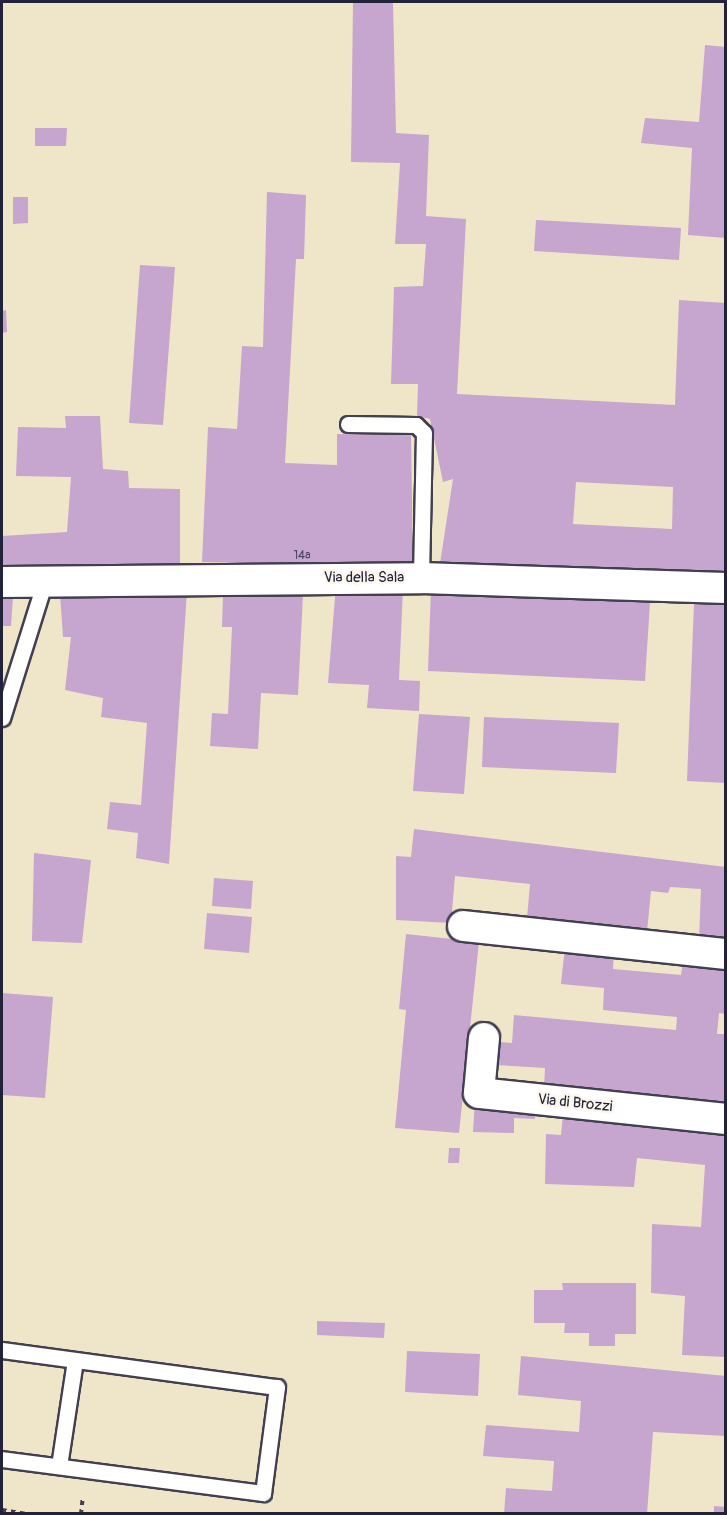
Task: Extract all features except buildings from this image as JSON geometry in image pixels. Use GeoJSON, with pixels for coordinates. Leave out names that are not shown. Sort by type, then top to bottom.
{"type":"FeatureCollection","features":[{"type":"Feature","properties":{"kind":"street","name":"Via della Sala"},"geometry":{"type":"LineString","coordinates":[[2,582],[421,578],[726,588]]}},
{"type":"Feature","properties":{"kind":"street"},"geometry":{"type":"LineString","coordinates":[[462,926],[726,954]]}},
{"type":"Feature","properties":{"kind":"street","name":"Via di Brozzi"},"geometry":{"type":"LineString","coordinates":[[484,1038],[479,1093],[726,1119]]}},
{"type":"Feature","properties":{"kind":"lane"},"geometry":{"type":"LineString","coordinates":[[348,424],[416,425],[424,433],[421,578]]}},
{"type":"Feature","properties":{"kind":"lane"},"geometry":{"type":"LineString","coordinates":[[2,718],[45,581]]}},
{"type":"Feature","properties":{"kind":"lane"},"geometry":{"type":"LineString","coordinates":[[2,1350],[277,1387],[263,1493],[2,1459]]}},
{"type":"Feature","properties":{"kind":"lane"},"geometry":{"type":"LineString","coordinates":[[59,1466],[75,1360]]}},
{"type":"Feature","properties":{"kind":"path"},"geometry":{"type":"LineString","coordinates":[[2,1510],[27,1514]]}}]}
